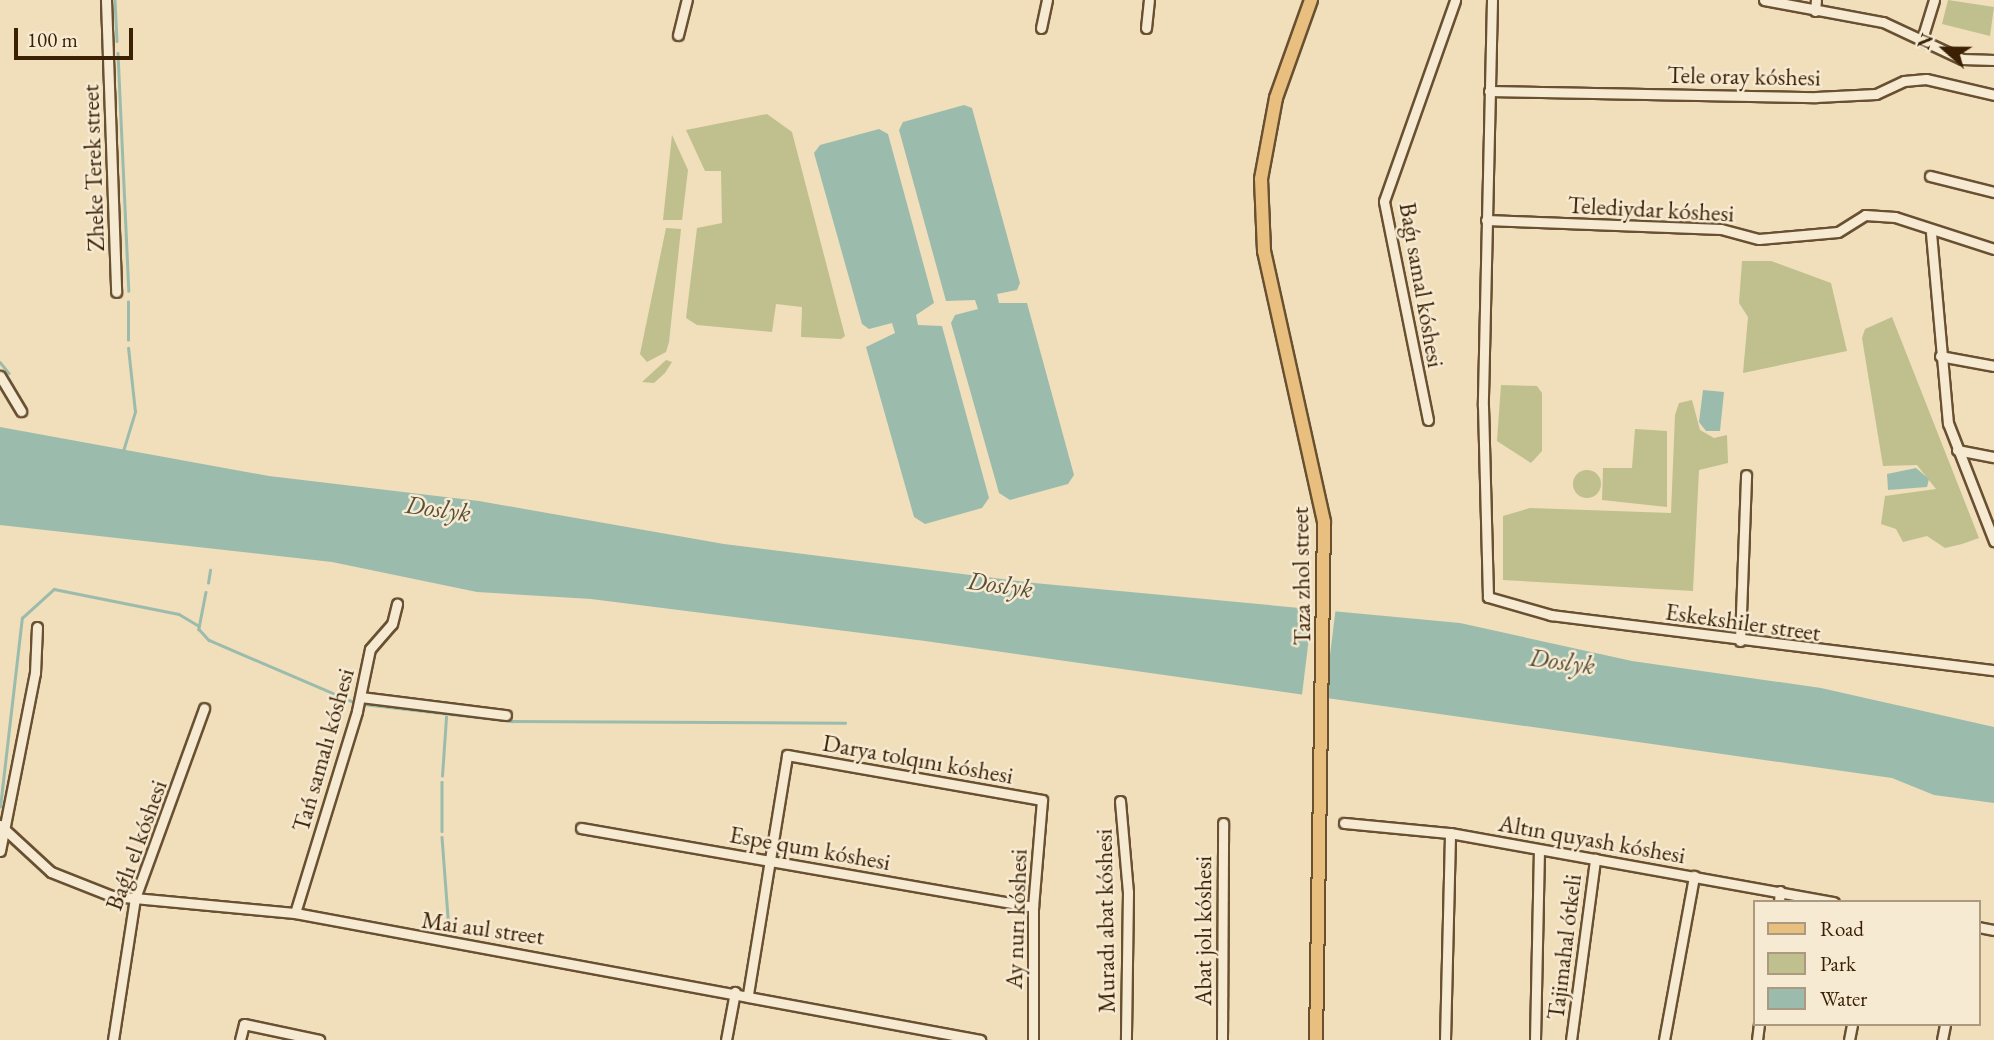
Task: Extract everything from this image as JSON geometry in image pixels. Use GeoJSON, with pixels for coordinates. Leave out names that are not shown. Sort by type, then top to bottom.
{"type":"FeatureCollection","features":[{"type":"Feature","properties":{"kind":"main road","name":"Taza zhol street"},"geometry":{"type":"LineString","coordinates":[[1311,0],[1269,125],[1262,222],[1319,483],[1325,602],[1316,1040]]}},
{"type":"Feature","properties":{"kind":"street","name":"Zheke Terek street"},"geometry":{"type":"LineString","coordinates":[[106,0],[116,292]]}},
{"type":"Feature","properties":{"kind":"street"},"geometry":{"type":"LineString","coordinates":[[678,35],[687,0]]}},
{"type":"Feature","properties":{"kind":"street"},"geometry":{"type":"LineString","coordinates":[[1041,28],[1047,0]]}},
{"type":"Feature","properties":{"kind":"street"},"geometry":{"type":"LineString","coordinates":[[1146,27],[1149,0]]}},
{"type":"Feature","properties":{"kind":"street","name":"Baǵı samal kóshesi"},"geometry":{"type":"LineString","coordinates":[[1428,419],[1384,201],[1455,0]]}},
{"type":"Feature","properties":{"kind":"street"},"geometry":{"type":"LineString","coordinates":[[1486,220],[1492,0]]}},
{"type":"Feature","properties":{"kind":"street"},"geometry":{"type":"LineString","coordinates":[[1764,0],[1883,22],[1962,59],[1994,60]]}},
{"type":"Feature","properties":{"kind":"street"},"geometry":{"type":"LineString","coordinates":[[1815,11],[1816,0]]}},
{"type":"Feature","properties":{"kind":"street"},"geometry":{"type":"LineString","coordinates":[[1922,39],[1934,0]]}},
{"type":"Feature","properties":{"kind":"street","name":"Tele oray kóshesi"},"geometry":{"type":"LineString","coordinates":[[1489,92],[1816,97],[1876,94],[1904,81],[1926,79],[1994,95]]}},
{"type":"Feature","properties":{"kind":"street"},"geometry":{"type":"LineString","coordinates":[[1930,176],[1994,192]]}},
{"type":"Feature","properties":{"kind":"street","name":"Telediydar kóshesi"},"geometry":{"type":"LineString","coordinates":[[1486,220],[1721,229],[1759,239],[1838,232],[1865,215],[1895,218],[1931,233],[1994,249]]}},
{"type":"Feature","properties":{"kind":"street","name":"Eskekshiler street"},"geometry":{"type":"LineString","coordinates":[[1486,220],[1488,597],[1550,615],[1740,641],[1994,670]]}},
{"type":"Feature","properties":{"kind":"street"},"geometry":{"type":"LineString","coordinates":[[1931,233],[1940,356],[1957,450],[1994,541]]}},
{"type":"Feature","properties":{"kind":"street"},"geometry":{"type":"LineString","coordinates":[[1940,356],[1994,366]]}},
{"type":"Feature","properties":{"kind":"street"},"geometry":{"type":"LineString","coordinates":[[0,376],[21,411]]}},
{"type":"Feature","properties":{"kind":"street"},"geometry":{"type":"LineString","coordinates":[[1957,450],[1994,457]]}},
{"type":"Feature","properties":{"kind":"street"},"geometry":{"type":"LineString","coordinates":[[1740,641],[1746,475]]}},
{"type":"Feature","properties":{"kind":"street","name":"Tań samalı kóshesi"},"geometry":{"type":"LineString","coordinates":[[295,913],[360,697],[370,649],[392,624],[397,604]]}},
{"type":"Feature","properties":{"kind":"street"},"geometry":{"type":"LineString","coordinates":[[0,851],[2,826],[35,673],[37,627]]}},
{"type":"Feature","properties":{"kind":"street"},"geometry":{"type":"LineString","coordinates":[[360,697],[506,715]]}},
{"type":"Feature","properties":{"kind":"street","name":"Baǵlı el kóshesi"},"geometry":{"type":"LineString","coordinates":[[113,1040],[135,898],[204,708]]}},
{"type":"Feature","properties":{"kind":"street","name":"Darya tolqını kóshesi"},"geometry":{"type":"LineString","coordinates":[[766,860],[787,755],[1042,800]]}},
{"type":"Feature","properties":{"kind":"street","name":"Ay nurı kóshesi"},"geometry":{"type":"LineString","coordinates":[[1033,1040],[1033,907],[1042,800]]}},
{"type":"Feature","properties":{"kind":"street","name":"Muradı abat kóshesi"},"geometry":{"type":"LineString","coordinates":[[1120,801],[1128,892],[1126,1040]]}},
{"type":"Feature","properties":{"kind":"street","name":"Abat jolı kóshesi"},"geometry":{"type":"LineString","coordinates":[[1222,1040],[1223,823]]}},
{"type":"Feature","properties":{"kind":"street","name":"Altın quyash kóshesi"},"geometry":{"type":"LineString","coordinates":[[1344,823],[1450,833],[1539,853],[1595,859],[1824,900]]}},
{"type":"Feature","properties":{"kind":"street","name":"Mai aul street"},"geometry":{"type":"LineString","coordinates":[[2,826],[72,883],[135,898],[295,913],[748,994],[980,1040]]}},
{"type":"Feature","properties":{"kind":"street","name":"Espe qum kóshesi"},"geometry":{"type":"LineString","coordinates":[[581,828],[1033,907]]}},
{"type":"Feature","properties":{"kind":"street"},"geometry":{"type":"LineString","coordinates":[[1445,1040],[1450,833]]}},
{"type":"Feature","properties":{"kind":"street"},"geometry":{"type":"LineString","coordinates":[[1535,1040],[1539,853]]}},
{"type":"Feature","properties":{"kind":"street","name":"Tajimahal ótkeli"},"geometry":{"type":"LineString","coordinates":[[1572,1040],[1595,859]]}},
{"type":"Feature","properties":{"kind":"street"},"geometry":{"type":"LineString","coordinates":[[748,994],[766,860]]}},
{"type":"Feature","properties":{"kind":"street"},"geometry":{"type":"LineString","coordinates":[[1664,1040],[1694,876]]}},
{"type":"Feature","properties":{"kind":"street"},"geometry":{"type":"LineString","coordinates":[[1779,900],[1780,891]]}},
{"type":"Feature","properties":{"kind":"street"},"geometry":{"type":"LineString","coordinates":[[726,1040],[735,992]]}},
{"type":"Feature","properties":{"kind":"street"},"geometry":{"type":"LineString","coordinates":[[240,1040],[244,1024],[319,1040]]}},
{"type":"Feature","properties":{"kind":"green space"},"geometry":{"type":"Polygon","coordinates":[[[1948,0],[1994,7],[1990,36],[1942,24],[1948,0]]]}},
{"type":"Feature","properties":{"kind":"green space"},"geometry":{"type":"Polygon","coordinates":[[[767,114],[792,132],[845,336],[841,339],[801,337],[802,307],[776,304],[772,332],[697,325],[686,318],[697,228],[722,223],[721,171],[705,171],[686,130],[767,114]]]}},
{"type":"Feature","properties":{"kind":"green space"},"geometry":{"type":"Polygon","coordinates":[[[672,135],[688,170],[682,220],[663,220],[672,135]]]}},
{"type":"Feature","properties":{"kind":"green space"},"geometry":{"type":"Polygon","coordinates":[[[666,228],[681,229],[669,342],[666,352],[647,362],[640,354],[666,228]]]}},
{"type":"Feature","properties":{"kind":"green space"},"geometry":{"type":"Polygon","coordinates":[[[1742,261],[1771,261],[1831,283],[1847,351],[1743,373],[1748,317],[1739,303],[1742,261]]]}},
{"type":"Feature","properties":{"kind":"green space"},"geometry":{"type":"Polygon","coordinates":[[[1892,317],[1979,538],[1962,544],[1945,548],[1927,536],[1903,542],[1896,529],[1881,524],[1885,496],[1936,489],[1917,465],[1883,466],[1862,338],[1865,329],[1892,317]]]}},
{"type":"Feature","properties":{"kind":"green space"},"geometry":{"type":"Polygon","coordinates":[[[666,360],[672,362],[665,373],[654,383],[642,382],[666,360]]]}},
{"type":"Feature","properties":{"kind":"green space"},"geometry":{"type":"Polygon","coordinates":[[[1501,385],[1537,386],[1542,393],[1542,451],[1531,463],[1497,441],[1501,385]]]}},
{"type":"Feature","properties":{"kind":"green space"},"geometry":{"type":"Polygon","coordinates":[[[1692,400],[1700,430],[1714,438],[1727,435],[1728,463],[1699,470],[1693,591],[1503,580],[1503,516],[1530,508],[1671,513],[1675,415],[1679,403],[1692,400]]]}},
{"type":"Feature","properties":{"kind":"green space"},"geometry":{"type":"Polygon","coordinates":[[[1635,429],[1667,431],[1667,507],[1602,500],[1603,468],[1632,468],[1635,429]]]}},
{"type":"Feature","properties":{"kind":"green space"},"geometry":{"type":"Polygon","coordinates":[[[1587,470],[1597,474],[1601,484],[1597,494],[1587,498],[1577,494],[1573,484],[1577,474],[1587,470]]]}},
{"type":"Feature","properties":{"kind":"water"},"geometry":{"type":"Polygon","coordinates":[[[964,105],[972,108],[1020,283],[1017,290],[997,294],[999,303],[1027,303],[1074,475],[1068,484],[1010,500],[999,493],[951,323],[955,315],[978,309],[975,300],[946,301],[899,130],[903,122],[964,105]]]}},
{"type":"Feature","properties":{"kind":"water"},"geometry":{"type":"Polygon","coordinates":[[[879,129],[888,134],[934,303],[916,315],[918,325],[942,326],[989,498],[982,508],[925,524],[914,517],[866,347],[895,333],[892,323],[869,329],[862,324],[814,153],[820,145],[879,129]]]}},
{"type":"Feature","properties":{"kind":"water"},"geometry":{"type":"Polygon","coordinates":[[[1703,390],[1724,392],[1720,431],[1706,431],[1699,422],[1703,390]]]}},
{"type":"Feature","properties":{"kind":"water","name":"Doslyk"},"geometry":{"type":"Polygon","coordinates":[[[0,427],[269,476],[479,501],[724,544],[1034,583],[1460,623],[1632,661],[1821,688],[1994,727],[1994,803],[1934,795],[1892,778],[925,641],[591,599],[477,592],[332,562],[0,525],[0,427]]]}},
{"type":"Feature","properties":{"kind":"water"},"geometry":{"type":"Polygon","coordinates":[[[1916,468],[1929,479],[1927,487],[1888,490],[1887,474],[1916,468]]]}},
{"type":"Feature","properties":{"kind":"pier"},"geometry":{"type":"Polygon","coordinates":[[[1313,605],[1336,608],[1324,704],[1301,701],[1313,605]]]}},
{"type":"Feature","properties":{"kind":"waterway"},"geometry":{"type":"LineString","coordinates":[[115,0],[117,41]]}},
{"type":"Feature","properties":{"kind":"waterway"},"geometry":{"type":"LineString","coordinates":[[118,53],[129,291]]}},
{"type":"Feature","properties":{"kind":"waterway"},"geometry":{"type":"LineString","coordinates":[[128,302],[128,340]]}},
{"type":"Feature","properties":{"kind":"waterway"},"geometry":{"type":"LineString","coordinates":[[123,451],[135,412],[128,348]]}},
{"type":"Feature","properties":{"kind":"waterway"},"geometry":{"type":"LineString","coordinates":[[0,362],[9,373]]}},
{"type":"Feature","properties":{"kind":"waterway"},"geometry":{"type":"LineString","coordinates":[[208,583],[210,570]]}},
{"type":"Feature","properties":{"kind":"waterway"},"geometry":{"type":"LineString","coordinates":[[0,807],[22,618],[54,589],[179,614],[199,626]]}},
{"type":"Feature","properties":{"kind":"waterway"},"geometry":{"type":"LineString","coordinates":[[206,592],[199,629],[209,640],[354,702]]}},
{"type":"Feature","properties":{"kind":"waterway"},"geometry":{"type":"LineString","coordinates":[[363,704],[513,721],[845,723]]}},
{"type":"Feature","properties":{"kind":"waterway"},"geometry":{"type":"LineString","coordinates":[[442,776],[446,717]]}},
{"type":"Feature","properties":{"kind":"waterway"},"geometry":{"type":"LineString","coordinates":[[442,782],[442,831]]}},
{"type":"Feature","properties":{"kind":"waterway"},"geometry":{"type":"LineString","coordinates":[[442,837],[449,931]]}}]}
